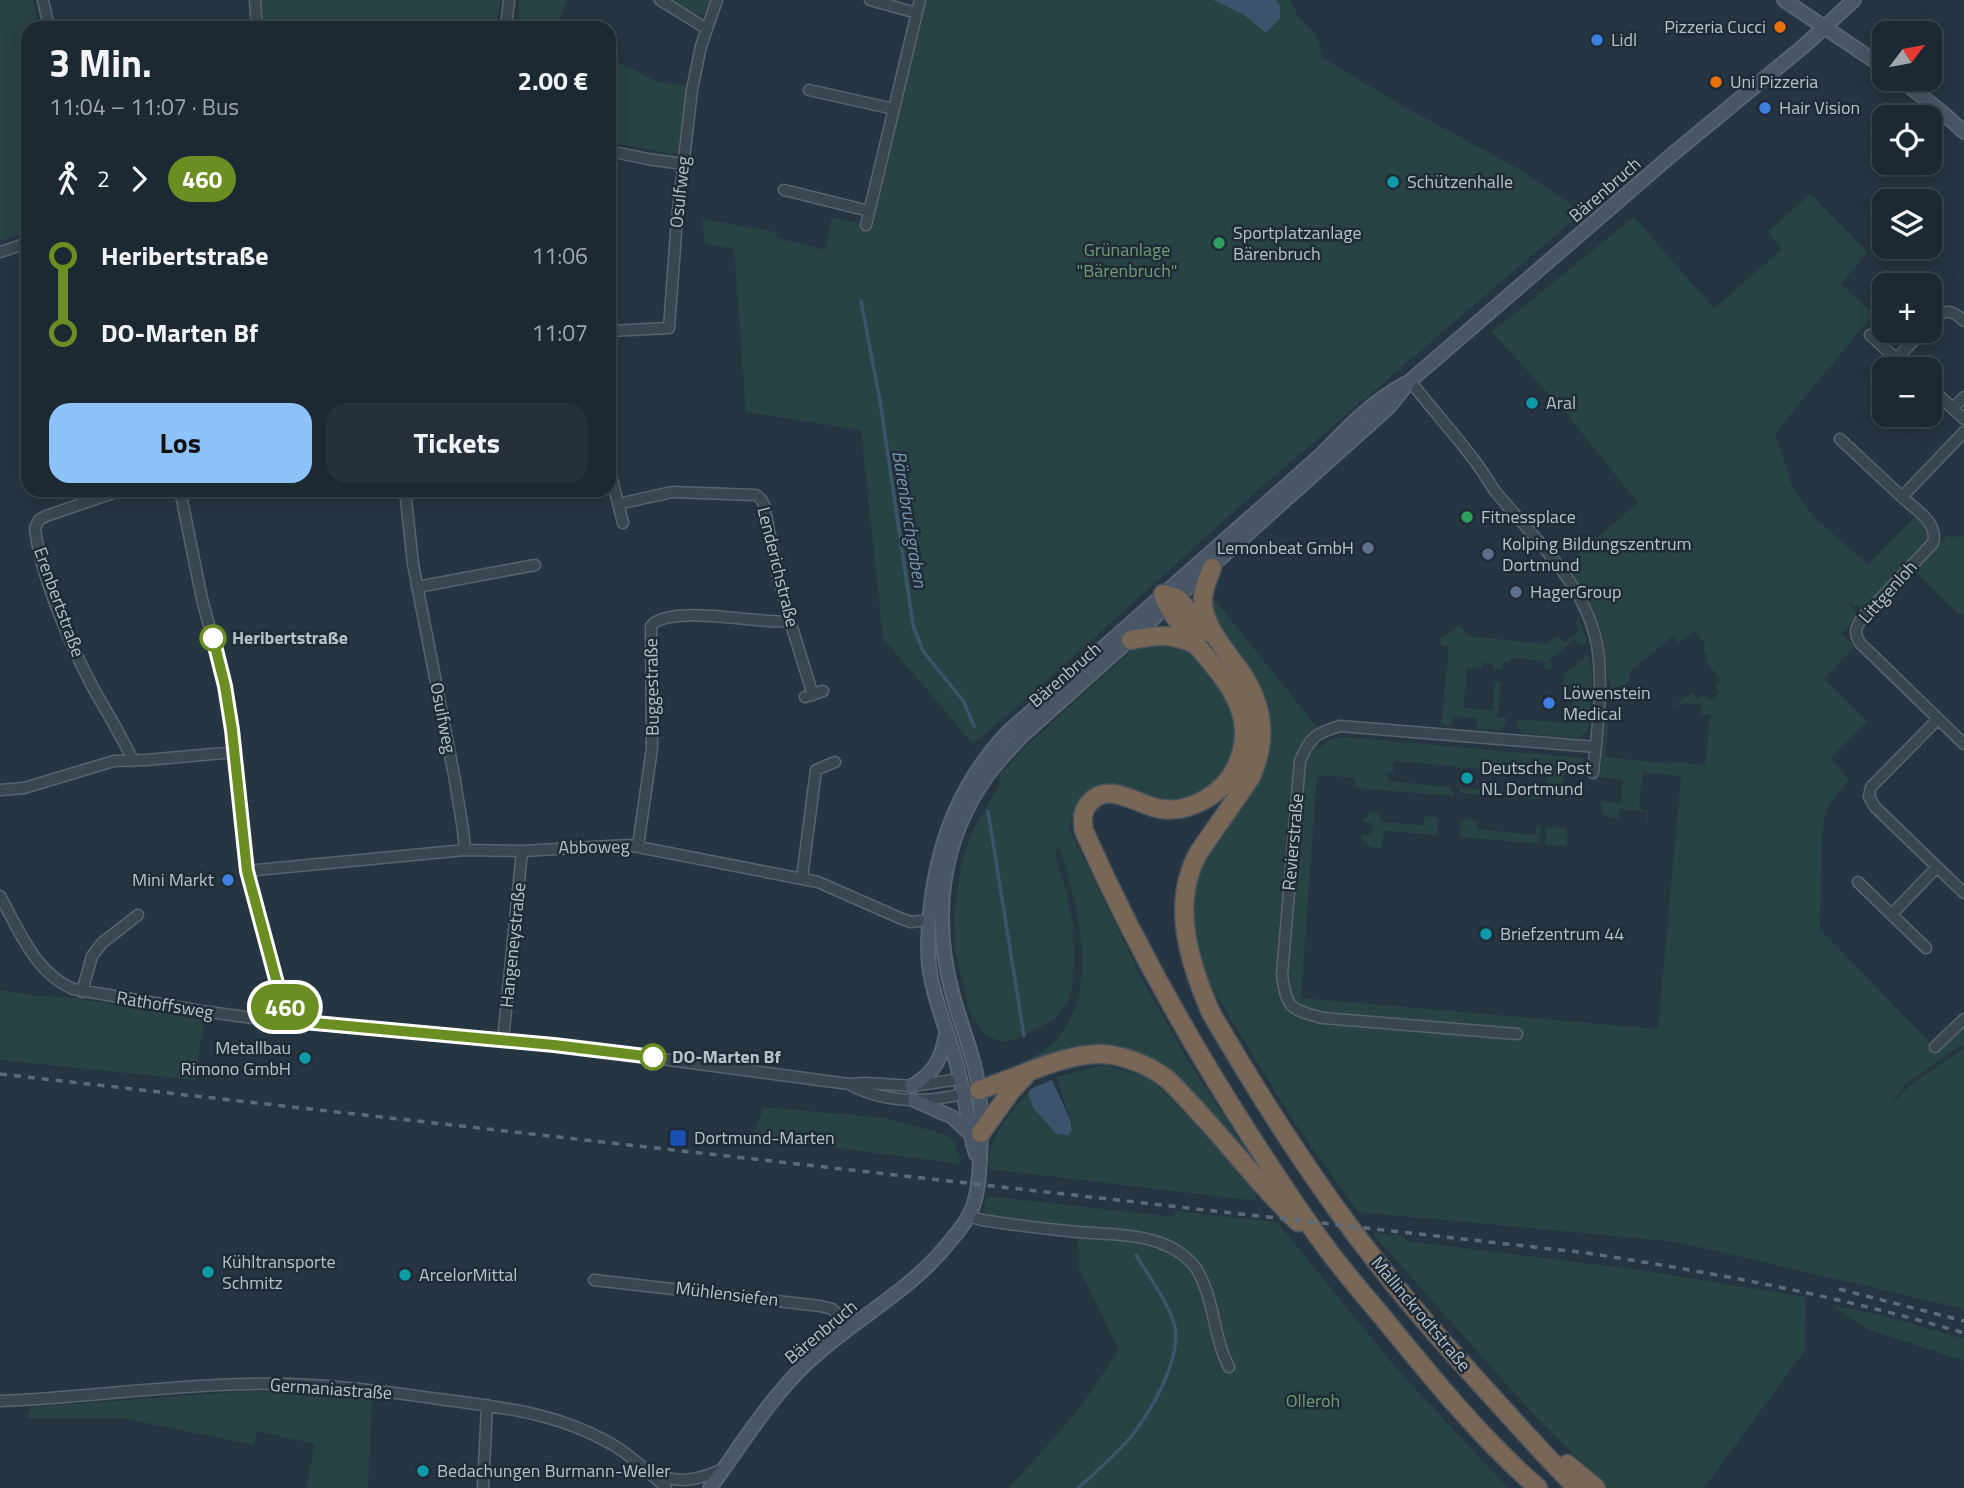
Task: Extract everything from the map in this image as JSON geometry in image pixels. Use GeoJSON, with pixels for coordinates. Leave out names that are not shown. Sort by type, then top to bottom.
{"type":"FeatureCollection","features":[{"type":"Feature","properties":{"kind":"highway"},"geometry":{"type":"LineString","coordinates":[[1212,568],[1205,586],[1203,608],[1220,644]]}},
{"type":"Feature","properties":{"kind":"highway"},"geometry":{"type":"LineString","coordinates":[[1170,600],[1220,644]]}},
{"type":"Feature","properties":{"kind":"highway"},"geometry":{"type":"LineString","coordinates":[[1170,600],[1196,644],[1225,679],[1242,711],[1244,742],[1236,768],[1228,780],[1209,797],[1181,808],[1163,810],[1116,794],[1097,796],[1085,810],[1082,819],[1084,831],[1134,936],[1184,1028],[1232,1108],[1326,1248]]}},
{"type":"Feature","properties":{"kind":"highway"},"geometry":{"type":"LineString","coordinates":[[1131,640],[1161,635],[1196,644]]}},
{"type":"Feature","properties":{"kind":"highway","name":"Mallinckrodtstraße"},"geometry":{"type":"LineString","coordinates":[[1220,644],[1251,689],[1261,718],[1261,738],[1251,778],[1192,864],[1184,890],[1185,930],[1195,971],[1211,1013],[1280,1127],[1377,1264],[1455,1356],[1577,1488]]}},
{"type":"Feature","properties":{"kind":"highway"},"geometry":{"type":"LineString","coordinates":[[971,1092],[1081,1056],[1100,1054],[1148,1067],[1166,1079],[1188,1100],[1273,1198],[1326,1248]]}},
{"type":"Feature","properties":{"kind":"highway"},"geometry":{"type":"LineString","coordinates":[[976,1134],[1028,1074]]}},
{"type":"Feature","properties":{"kind":"highway","name":"Mallinckrodtstraße"},"geometry":{"type":"LineString","coordinates":[[1326,1248],[1422,1367],[1473,1424],[1533,1484]]}},
{"type":"Feature","properties":{"kind":"highway"},"geometry":{"type":"LineString","coordinates":[[1499,1404],[1596,1488]]}},
{"type":"Feature","properties":{"kind":"main road"},"geometry":{"type":"LineString","coordinates":[[1784,0],[1872,59]]}},
{"type":"Feature","properties":{"kind":"main road","name":"Bärenbruch"},"geometry":{"type":"LineString","coordinates":[[960,1079],[931,978],[929,920],[933,881],[949,822],[983,761],[1008,732],[1212,568],[1389,407],[1410,381],[1854,0]]}},
{"type":"Feature","properties":{"kind":"main road"},"geometry":{"type":"LineString","coordinates":[[1915,91],[1964,132]]}},
{"type":"Feature","properties":{"kind":"main road","name":"Bärenbruch"},"geometry":{"type":"LineString","coordinates":[[710,1488],[791,1379],[821,1350],[926,1269],[968,1216],[976,1196],[981,1151],[971,1092],[971,1055],[952,993],[941,939],[942,897],[946,870],[961,822],[988,774],[1022,736],[1131,640],[1374,404],[1410,381]]}},
{"type":"Feature","properties":{"kind":"main road"},"geometry":{"type":"LineString","coordinates":[[912,1086],[932,1070],[940,1057],[946,1034]]}},
{"type":"Feature","properties":{"kind":"main road"},"geometry":{"type":"LineString","coordinates":[[960,1079],[971,1092]]}},
{"type":"Feature","properties":{"kind":"main road"},"geometry":{"type":"LineString","coordinates":[[914,1100],[952,1117],[976,1134]]}},
{"type":"Feature","properties":{"kind":"street"},"geometry":{"type":"LineString","coordinates":[[43,0],[48,21]]}},
{"type":"Feature","properties":{"kind":"street"},"geometry":{"type":"LineString","coordinates":[[255,0],[256,21]]}},
{"type":"Feature","properties":{"kind":"street"},"geometry":{"type":"LineString","coordinates":[[507,21],[509,0]]}},
{"type":"Feature","properties":{"kind":"street"},"geometry":{"type":"LineString","coordinates":[[660,0],[707,29]]}},
{"type":"Feature","properties":{"kind":"street","name":"Osulfweg"},"geometry":{"type":"LineString","coordinates":[[616,331],[669,328],[677,219],[694,78],[717,0]]}},
{"type":"Feature","properties":{"kind":"street"},"geometry":{"type":"LineString","coordinates":[[870,0],[917,13]]}},
{"type":"Feature","properties":{"kind":"street"},"geometry":{"type":"LineString","coordinates":[[866,225],[920,0]]}},
{"type":"Feature","properties":{"kind":"street"},"geometry":{"type":"LineString","coordinates":[[809,90],[894,109]]}},
{"type":"Feature","properties":{"kind":"street"},"geometry":{"type":"LineString","coordinates":[[616,152],[683,164]]}},
{"type":"Feature","properties":{"kind":"street"},"geometry":{"type":"LineString","coordinates":[[784,190],[869,211]]}},
{"type":"Feature","properties":{"kind":"street"},"geometry":{"type":"LineString","coordinates":[[0,252],[21,245]]}},
{"type":"Feature","properties":{"kind":"street"},"geometry":{"type":"LineString","coordinates":[[1942,313],[1947,311],[1956,314],[1964,321]]}},
{"type":"Feature","properties":{"kind":"street"},"geometry":{"type":"LineString","coordinates":[[1870,335],[1896,357]]}},
{"type":"Feature","properties":{"kind":"street"},"geometry":{"type":"LineString","coordinates":[[1899,357],[1912,343]]}},
{"type":"Feature","properties":{"kind":"street"},"geometry":{"type":"LineString","coordinates":[[1410,381],[1569,580],[1584,608],[1598,649],[1600,695],[1593,773]]}},
{"type":"Feature","properties":{"kind":"street"},"geometry":{"type":"LineString","coordinates":[[1953,408],[1964,397]]}},
{"type":"Feature","properties":{"kind":"street"},"geometry":{"type":"LineString","coordinates":[[1942,398],[1964,419]]}},
{"type":"Feature","properties":{"kind":"street"},"geometry":{"type":"LineString","coordinates":[[1902,497],[1964,432]]}},
{"type":"Feature","properties":{"kind":"street","name":"Littgenloh"},"geometry":{"type":"LineString","coordinates":[[1840,439],[1932,525],[1935,538],[1858,623],[1855,629],[1856,637],[1964,744]]}},
{"type":"Feature","properties":{"kind":"street","name":"Lenderichstraße"},"geometry":{"type":"LineString","coordinates":[[618,504],[672,492],[756,495],[761,499],[790,621],[814,694]]}},
{"type":"Feature","properties":{"kind":"street"},"geometry":{"type":"LineString","coordinates":[[616,496],[623,523]]}},
{"type":"Feature","properties":{"kind":"street","name":"Erenbertstraße"},"geometry":{"type":"LineString","coordinates":[[102,497],[46,516],[39,520],[34,528],[43,566],[69,639],[133,761]]}},
{"type":"Feature","properties":{"kind":"street"},"geometry":{"type":"LineString","coordinates":[[181,497],[202,599],[225,686],[235,752],[247,871],[281,998],[290,1018],[304,1022],[604,1051],[849,1084],[912,1086],[960,1079]]}},
{"type":"Feature","properties":{"kind":"street","name":"Osulfweg"},"geometry":{"type":"LineString","coordinates":[[406,497],[417,587],[454,775],[465,850]]}},
{"type":"Feature","properties":{"kind":"street"},"geometry":{"type":"LineString","coordinates":[[417,587],[535,565]]}},
{"type":"Feature","properties":{"kind":"street","name":"Buggestraße"},"geometry":{"type":"LineString","coordinates":[[638,846],[652,748],[651,626],[664,618],[731,617],[776,623],[790,621]]}},
{"type":"Feature","properties":{"kind":"street"},"geometry":{"type":"LineString","coordinates":[[1938,719],[1871,787],[1870,797],[1875,807],[1964,893]]}},
{"type":"Feature","properties":{"kind":"street","name":"Revierstraße"},"geometry":{"type":"LineString","coordinates":[[1517,1034],[1323,1018],[1300,1012],[1285,998],[1282,975],[1300,761],[1307,743],[1320,732],[1340,726],[1596,747]]}},
{"type":"Feature","properties":{"kind":"street"},"geometry":{"type":"LineString","coordinates":[[0,790],[24,788],[114,761],[235,752]]}},
{"type":"Feature","properties":{"kind":"street"},"geometry":{"type":"LineString","coordinates":[[802,878],[816,769],[835,762]]}},
{"type":"Feature","properties":{"kind":"street","name":"Abboweg"},"geometry":{"type":"LineString","coordinates":[[247,871],[465,850],[638,846],[818,882],[902,919],[911,922],[929,920]]}},
{"type":"Feature","properties":{"kind":"street","name":"Hangeneystraße"},"geometry":{"type":"LineString","coordinates":[[503,1041],[522,850]]}},
{"type":"Feature","properties":{"kind":"street"},"geometry":{"type":"LineString","coordinates":[[1892,914],[1937,867]]}},
{"type":"Feature","properties":{"kind":"street"},"geometry":{"type":"LineString","coordinates":[[1858,881],[1926,948]]}},
{"type":"Feature","properties":{"kind":"street","name":"Rathoffsweg"},"geometry":{"type":"LineString","coordinates":[[0,896],[23,939],[44,969],[63,985],[82,992],[201,1012],[276,1021],[290,1018]]}},
{"type":"Feature","properties":{"kind":"street"},"geometry":{"type":"LineString","coordinates":[[82,992],[92,956],[102,943],[138,915]]}},
{"type":"Feature","properties":{"kind":"street"},"geometry":{"type":"LineString","coordinates":[[1935,1047],[1964,1019]]}},
{"type":"Feature","properties":{"kind":"street"},"geometry":{"type":"LineString","coordinates":[[849,1084],[866,1093],[914,1100],[934,1100],[971,1092]]}},
{"type":"Feature","properties":{"kind":"street"},"geometry":{"type":"LineString","coordinates":[[968,1216],[982,1220],[1132,1237],[1171,1247],[1195,1268],[1206,1287],[1220,1345],[1229,1367]]}},
{"type":"Feature","properties":{"kind":"street","name":"Mühlensiefen"},"geometry":{"type":"LineString","coordinates":[[594,1280],[820,1306],[832,1309],[851,1327]]}},
{"type":"Feature","properties":{"kind":"street","name":"Germaniastraße"},"geometry":{"type":"LineString","coordinates":[[0,1401],[248,1384],[287,1384],[330,1385],[487,1405],[544,1416],[588,1432],[624,1452],[666,1488]]}},
{"type":"Feature","properties":{"kind":"street"},"geometry":{"type":"LineString","coordinates":[[483,1488],[487,1405]]}},
{"type":"Feature","properties":{"kind":"street","name":"Germaniastraße"},"geometry":{"type":"LineString","coordinates":[[647,1471],[665,1478],[691,1480],[725,1468]]}},
{"type":"Feature","properties":{"kind":"green space"},"geometry":{"type":"Polygon","coordinates":[[[0,0],[33,0],[38,21],[21,21],[21,234],[0,241],[0,0]]]}},
{"type":"Feature","properties":{"kind":"green space"},"geometry":{"type":"Polygon","coordinates":[[[260,0],[500,0],[498,21],[262,21],[260,0]]]}},
{"type":"Feature","properties":{"kind":"green space"},"geometry":{"type":"Polygon","coordinates":[[[519,0],[567,0],[559,21],[518,21],[519,0]]]}},
{"type":"Feature","properties":{"kind":"green space"},"geometry":{"type":"Polygon","coordinates":[[[674,0],[711,0],[705,13],[696,14],[674,0]]]}},
{"type":"Feature","properties":{"kind":"green space","name":"Grünanlage \"Bärenbruch\""},"geometry":{"type":"Polygon","coordinates":[[[920,0],[1290,0],[1298,16],[1316,34],[1323,58],[1401,105],[1517,168],[1583,212],[1251,496],[973,744],[883,638],[861,430],[746,412],[734,249],[705,243],[702,219],[776,232],[777,238],[825,250],[832,217],[866,225],[920,0]]]}},
{"type":"Feature","properties":{"kind":"green space"},"geometry":{"type":"Polygon","coordinates":[[[616,61],[656,81],[689,87],[679,152],[672,154],[616,143],[616,61]]]}},
{"type":"Feature","properties":{"kind":"green space"},"geometry":{"type":"Polygon","coordinates":[[[1810,194],[1868,252],[1841,284],[1872,312],[1872,316],[1775,433],[1793,489],[1814,517],[1868,565],[1915,517],[1927,533],[1924,546],[1863,610],[1848,601],[1858,615],[1841,634],[1855,646],[1824,679],[1867,721],[1830,758],[1849,780],[1829,804],[1823,822],[1820,929],[1932,1045],[1964,1015],[1964,1045],[1957,1047],[1904,1086],[1889,1107],[1908,1087],[1964,1050],[1964,1309],[1677,1242],[1358,1212],[1286,1110],[1214,991],[1202,964],[1194,935],[1192,892],[1198,871],[1269,742],[1212,620],[1213,598],[1320,731],[1319,749],[1330,740],[1344,737],[1583,758],[1583,774],[1564,773],[1563,785],[1546,783],[1546,774],[1394,761],[1393,773],[1387,773],[1388,781],[1451,787],[1453,796],[1355,788],[1355,778],[1317,775],[1301,998],[1658,1029],[1681,776],[1643,772],[1639,809],[1649,811],[1648,821],[1647,812],[1619,809],[1618,819],[1606,816],[1601,811],[1601,801],[1621,803],[1623,780],[1600,777],[1605,723],[1608,723],[1605,757],[1705,765],[1710,715],[1701,714],[1702,705],[1685,703],[1672,707],[1692,693],[1698,699],[1704,694],[1711,701],[1720,693],[1715,686],[1721,680],[1705,660],[1708,657],[1702,649],[1706,645],[1694,631],[1679,643],[1673,636],[1630,672],[1626,694],[1613,693],[1597,618],[1567,563],[1638,503],[1565,412],[1492,332],[1634,217],[1714,309],[1782,249],[1768,232],[1810,194]]]}},
{"type":"Feature","properties":{"kind":"green space"},"geometry":{"type":"Polygon","coordinates":[[[1948,535],[1964,536],[1964,614],[1961,616],[1914,570],[1948,535]]]}},
{"type":"Feature","properties":{"kind":"green space"},"geometry":{"type":"Polygon","coordinates":[[[1580,621],[1587,643],[1581,645],[1575,639],[1548,661],[1553,668],[1545,670],[1545,661],[1511,658],[1510,662],[1502,662],[1502,670],[1493,669],[1493,664],[1482,663],[1482,668],[1467,667],[1464,708],[1493,710],[1495,682],[1501,682],[1498,717],[1506,718],[1506,724],[1500,730],[1477,729],[1477,718],[1453,716],[1452,726],[1441,725],[1449,646],[1441,645],[1441,639],[1459,625],[1469,636],[1545,644],[1558,636],[1565,643],[1580,630],[1575,623],[1580,621]]]}},
{"type":"Feature","properties":{"kind":"green space"},"geometry":{"type":"Polygon","coordinates":[[[1160,640],[1189,649],[1231,699],[1238,733],[1230,765],[1210,788],[1186,800],[1150,799],[1103,786],[1093,788],[1077,803],[1069,828],[1142,979],[1187,1059],[1250,1156],[1248,1158],[1129,1053],[993,1076],[1033,1057],[1054,1042],[1069,1021],[1078,998],[1082,946],[1059,845],[1055,855],[1073,925],[1074,958],[1073,986],[1068,1002],[1055,1019],[1014,1040],[1000,1042],[982,1032],[969,1011],[955,949],[954,911],[962,859],[975,826],[999,786],[1000,774],[1021,751],[1131,651],[1160,640]]]}},
{"type":"Feature","properties":{"kind":"green space"},"geometry":{"type":"Polygon","coordinates":[[[1589,654],[1592,678],[1589,730],[1578,738],[1522,733],[1516,723],[1517,719],[1570,723],[1573,686],[1563,685],[1564,674],[1589,654]]]}},
{"type":"Feature","properties":{"kind":"green space"},"geometry":{"type":"Polygon","coordinates":[[[1460,785],[1463,788],[1539,794],[1539,799],[1460,793],[1460,785]]]}},
{"type":"Feature","properties":{"kind":"green space"},"geometry":{"type":"Polygon","coordinates":[[[1380,812],[1380,822],[1423,825],[1425,816],[1436,817],[1439,820],[1437,835],[1384,831],[1382,849],[1371,847],[1364,842],[1361,835],[1371,835],[1372,823],[1363,822],[1368,813],[1380,812]]]}},
{"type":"Feature","properties":{"kind":"green space"},"geometry":{"type":"Polygon","coordinates":[[[1463,819],[1477,820],[1477,829],[1535,835],[1537,825],[1541,826],[1540,844],[1459,837],[1460,822],[1463,819]]]}},
{"type":"Feature","properties":{"kind":"green space"},"geometry":{"type":"Polygon","coordinates":[[[1548,827],[1565,828],[1566,846],[1545,845],[1548,827]]]}},
{"type":"Feature","properties":{"kind":"green space"},"geometry":{"type":"Polygon","coordinates":[[[0,990],[68,997],[204,1020],[195,1080],[0,1060],[0,990]]]}},
{"type":"Feature","properties":{"kind":"green space"},"geometry":{"type":"Polygon","coordinates":[[[1106,1065],[1152,1080],[1255,1190],[1257,1201],[989,1169],[995,1137],[1028,1092],[1037,1112],[1056,1134],[1069,1135],[1072,1122],[1057,1077],[1106,1065]]]}},
{"type":"Feature","properties":{"kind":"green space"},"geometry":{"type":"Polygon","coordinates":[[[764,1107],[885,1118],[947,1135],[955,1143],[961,1164],[752,1137],[764,1107]]]}},
{"type":"Feature","properties":{"kind":"green space","name":"Olleroh"},"geometry":{"type":"Polygon","coordinates":[[[986,1196],[1174,1217],[1176,1211],[1277,1222],[1396,1368],[1508,1488],[1009,1488],[1077,1412],[1119,1350],[1079,1268],[1078,1232],[982,1220],[986,1196]]]}},
{"type":"Feature","properties":{"kind":"green space"},"geometry":{"type":"Polygon","coordinates":[[[1372,1233],[1403,1236],[1407,1241],[1640,1270],[1806,1297],[1805,1350],[1704,1488],[1608,1488],[1535,1416],[1372,1233]]]}},
{"type":"Feature","properties":{"kind":"green space"},"geometry":{"type":"Polygon","coordinates":[[[1831,1305],[1881,1315],[1964,1339],[1964,1361],[1867,1329],[1831,1305]]]}},
{"type":"Feature","properties":{"kind":"green space"},"geometry":{"type":"Polygon","coordinates":[[[249,1391],[331,1392],[372,1400],[368,1488],[306,1488],[315,1444],[257,1431],[254,1445],[121,1418],[27,1418],[31,1407],[249,1391]]]}},
{"type":"Feature","properties":{"kind":"water"},"geometry":{"type":"Polygon","coordinates":[[[1213,0],[1276,0],[1280,6],[1280,18],[1265,32],[1244,15],[1213,0]]]}},
{"type":"Feature","properties":{"kind":"water"},"geometry":{"type":"Polygon","coordinates":[[[1052,1080],[1070,1119],[1072,1130],[1069,1135],[1056,1134],[1035,1111],[1028,1095],[1030,1089],[1052,1080]]]}},
{"type":"Feature","properties":{"kind":"waterway","name":"Bärenbruchgraben"},"geometry":{"type":"LineString","coordinates":[[861,301],[880,401],[913,625],[923,651],[964,702],[974,726]]}},
{"type":"Feature","properties":{"kind":"waterway","name":"Bärenbruchgraben"},"geometry":{"type":"LineString","coordinates":[[988,811],[1024,1036]]}},
{"type":"Feature","properties":{"kind":"waterway","name":"Bärenbruchgraben"},"geometry":{"type":"LineString","coordinates":[[1078,1488],[1117,1452],[1137,1428],[1162,1386],[1173,1355],[1176,1340],[1172,1318],[1136,1255]]}},
{"type":"Feature","properties":{"kind":"railway"},"geometry":{"type":"LineString","coordinates":[[0,1074],[1587,1253],[1777,1287],[1964,1333]]}},
{"type":"Feature","properties":{"kind":"railway"},"geometry":{"type":"LineString","coordinates":[[1839,1289],[1964,1321]]}},
{"type":"Feature","properties":{"kind":"bus line","name":"460"},"geometry":{"type":"LineString","coordinates":[[213,638],[232,730],[247,871],[281,998],[290,1018],[304,1022],[653,1057]]}},
{"type":"Feature","properties":{"kind":"place","name":"Pizzeria Cucci"},"geometry":{"type":"Point","coordinates":[1780,27]}},
{"type":"Feature","properties":{"kind":"place","name":"Lidl"},"geometry":{"type":"Point","coordinates":[1597,40]}},
{"type":"Feature","properties":{"kind":"place","name":"Uni Pizzeria"},"geometry":{"type":"Point","coordinates":[1716,82]}},
{"type":"Feature","properties":{"kind":"place","name":"Hair Vision"},"geometry":{"type":"Point","coordinates":[1765,108]}},
{"type":"Feature","properties":{"kind":"place","name":"Schützenhalle"},"geometry":{"type":"Point","coordinates":[1393,182]}},
{"type":"Feature","properties":{"kind":"place","name":"Sportplatzanlage Bärenbruch"},"geometry":{"type":"Point","coordinates":[1219,243]}},
{"type":"Feature","properties":{"kind":"place","name":"Aral"},"geometry":{"type":"Point","coordinates":[1532,403]}},
{"type":"Feature","properties":{"kind":"place","name":"Fitnessplace"},"geometry":{"type":"Point","coordinates":[1467,517]}},
{"type":"Feature","properties":{"kind":"place","name":"Lemonbeat GmbH"},"geometry":{"type":"Point","coordinates":[1368,548]}},
{"type":"Feature","properties":{"kind":"place","name":"Kolping Bildungszentrum Dortmund"},"geometry":{"type":"Point","coordinates":[1488,554]}},
{"type":"Feature","properties":{"kind":"place","name":"HagerGroup"},"geometry":{"type":"Point","coordinates":[1516,592]}},
{"type":"Feature","properties":{"kind":"place","name":"Heribertstraße"},"geometry":{"type":"Point","coordinates":[213,638]}},
{"type":"Feature","properties":{"kind":"place","name":"Löwenstein Medical"},"geometry":{"type":"Point","coordinates":[1549,703]}},
{"type":"Feature","properties":{"kind":"place","name":"Deutsche Post NL Dortmund"},"geometry":{"type":"Point","coordinates":[1467,778]}},
{"type":"Feature","properties":{"kind":"place","name":"Mini Markt"},"geometry":{"type":"Point","coordinates":[228,880]}},
{"type":"Feature","properties":{"kind":"place","name":"Briefzentrum 44"},"geometry":{"type":"Point","coordinates":[1486,934]}},
{"type":"Feature","properties":{"kind":"place","name":"DO-Marten Bf"},"geometry":{"type":"Point","coordinates":[653,1057]}},
{"type":"Feature","properties":{"kind":"place","name":"Metallbau Rimono GmbH"},"geometry":{"type":"Point","coordinates":[305,1058]}},
{"type":"Feature","properties":{"kind":"place","name":"Dortmund-Marten"},"geometry":{"type":"Point","coordinates":[678,1138]}},
{"type":"Feature","properties":{"kind":"place","name":"Kühltransporte Schmitz"},"geometry":{"type":"Point","coordinates":[208,1272]}},
{"type":"Feature","properties":{"kind":"place","name":"ArcelorMittal"},"geometry":{"type":"Point","coordinates":[405,1275]}},
{"type":"Feature","properties":{"kind":"place","name":"Bedachungen Burmann-Weller"},"geometry":{"type":"Point","coordinates":[423,1471]}}]}
